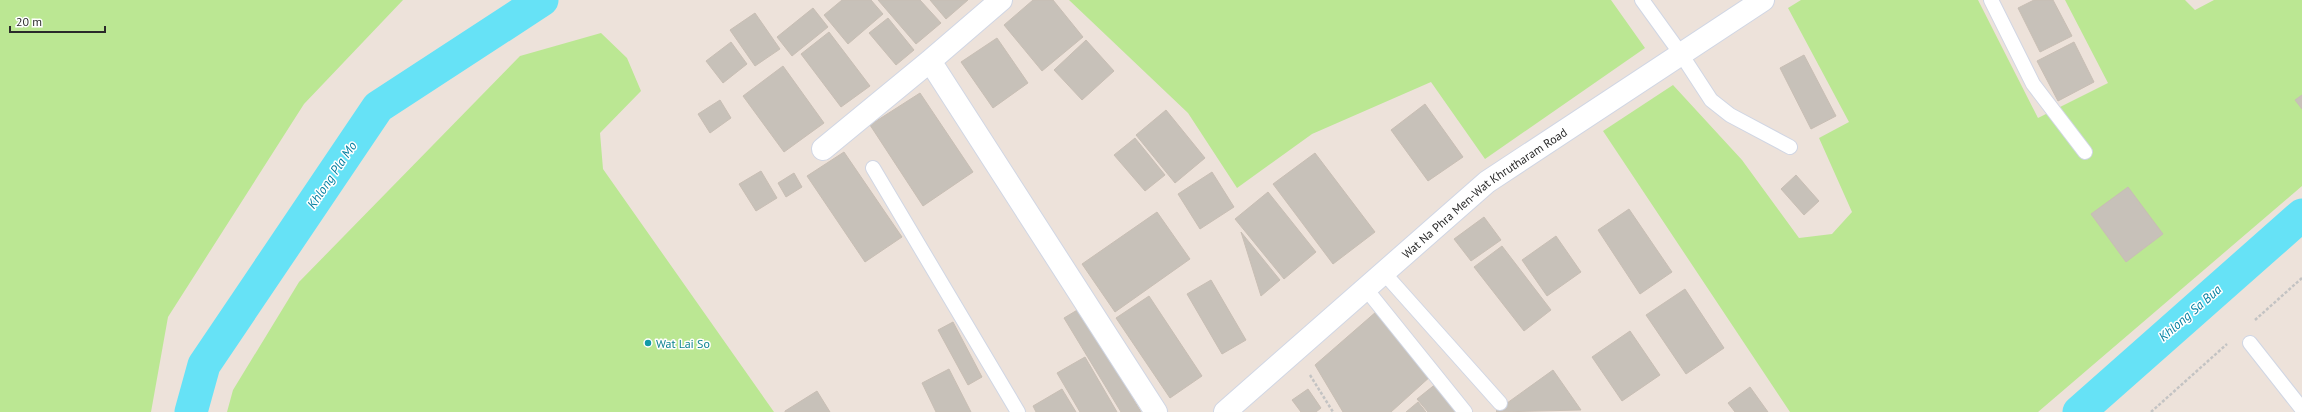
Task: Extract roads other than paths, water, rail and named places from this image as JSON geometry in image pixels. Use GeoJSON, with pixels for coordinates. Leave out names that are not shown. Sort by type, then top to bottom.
{"type":"FeatureCollection","features":[{"type":"Feature","properties":{"kind":"street"},"geometry":{"type":"LineString","coordinates":[[823,149],[930,62],[1002,0]]}},
{"type":"Feature","properties":{"kind":"street","name":"Wat Na Phra Men-Wat Khrutharam Road"},"geometry":{"type":"LineString","coordinates":[[1225,412],[1487,182],[1763,0]]}},
{"type":"Feature","properties":{"kind":"street"},"geometry":{"type":"LineString","coordinates":[[930,62],[1156,412]]}},
{"type":"Feature","properties":{"kind":"lane"},"geometry":{"type":"LineString","coordinates":[[1642,0],[1681,54],[1711,100],[1730,115],[1790,147]]}},
{"type":"Feature","properties":{"kind":"lane"},"geometry":{"type":"LineString","coordinates":[[1991,0],[2033,84],[2085,152]]}},
{"type":"Feature","properties":{"kind":"lane"},"geometry":{"type":"LineString","coordinates":[[873,168],[1018,412]]}},
{"type":"Feature","properties":{"kind":"lane"},"geometry":{"type":"LineString","coordinates":[[1384,273],[1500,403]]}},
{"type":"Feature","properties":{"kind":"lane"},"geometry":{"type":"LineString","coordinates":[[1366,288],[1466,412]]}},
{"type":"Feature","properties":{"kind":"lane"},"geometry":{"type":"LineString","coordinates":[[2250,343],[2302,409]]}},
{"type":"Feature","properties":{"kind":"waterway","name":"Khlong Pla Mo"},"geometry":{"type":"LineString","coordinates":[[191,412],[204,365],[378,107],[542,0]]}},
{"type":"Feature","properties":{"kind":"waterway","name":"Khlong Sa Bua"},"geometry":{"type":"LineString","coordinates":[[2079,412],[2302,215]]}},
{"type":"Feature","properties":{"kind":"place","name":"Wat Lai So"},"geometry":{"type":"Point","coordinates":[648,343]}}]}
